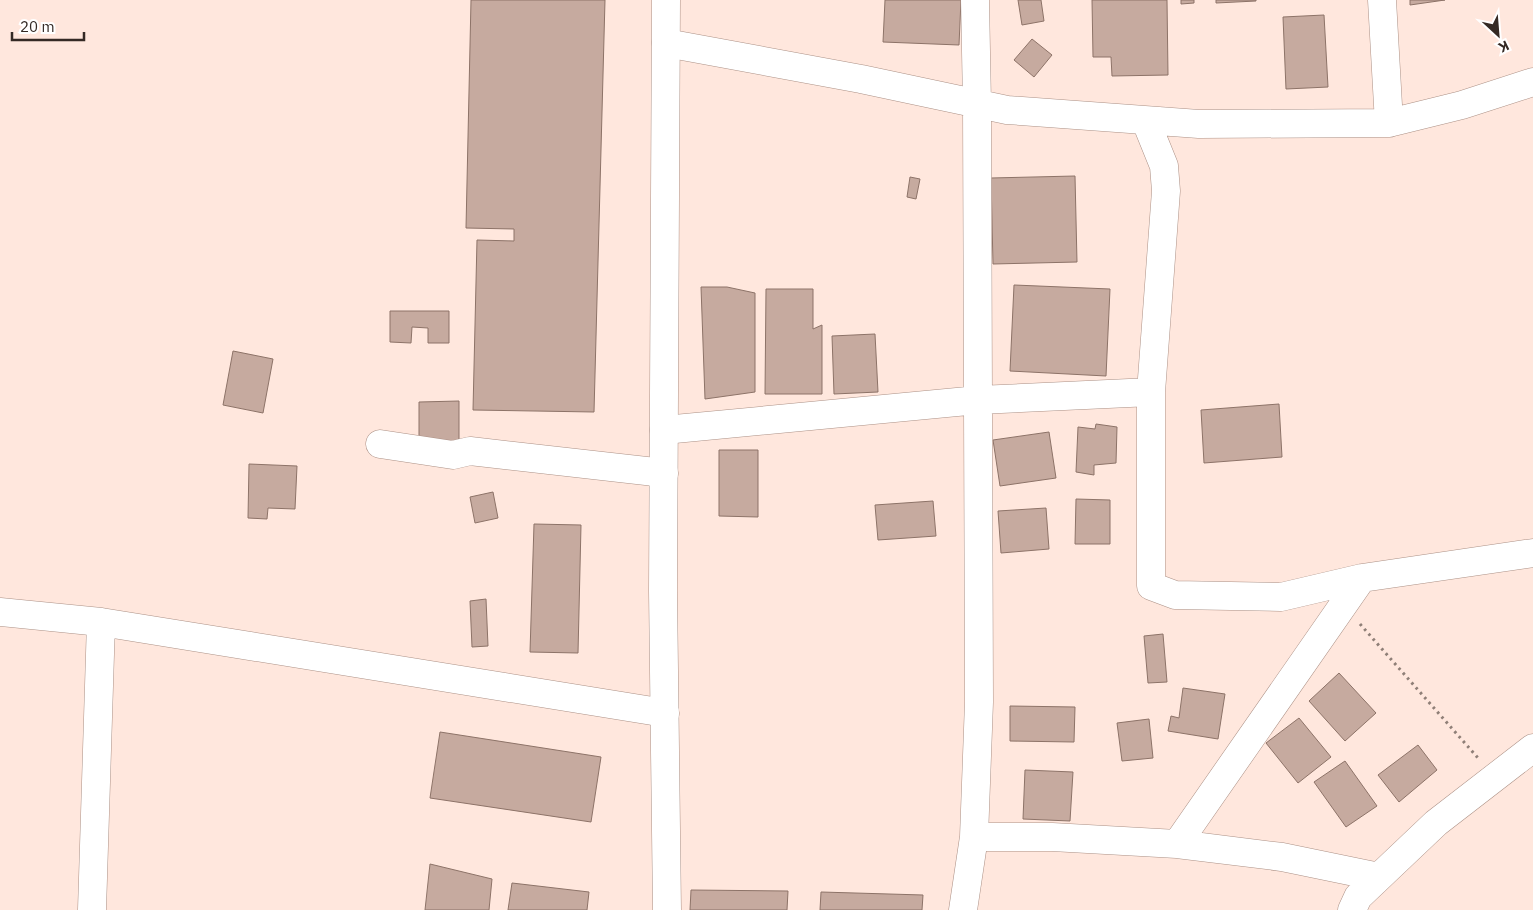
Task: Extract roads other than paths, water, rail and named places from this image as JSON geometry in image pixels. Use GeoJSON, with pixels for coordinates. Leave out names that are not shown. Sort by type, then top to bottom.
{"type":"FeatureCollection","features":[{"type":"Feature","properties":{"kind":"street"},"geometry":{"type":"LineString","coordinates":[[666,0],[664,473],[667,910]]}},
{"type":"Feature","properties":{"kind":"street"},"geometry":{"type":"LineString","coordinates":[[963,910],[974,837],[979,702],[975,0]]}},
{"type":"Feature","properties":{"kind":"street"},"geometry":{"type":"LineString","coordinates":[[1382,0],[1389,123]]}},
{"type":"Feature","properties":{"kind":"street"},"geometry":{"type":"LineString","coordinates":[[666,43],[861,79],[1007,110],[1199,124],[1389,123],[1462,105],[1533,82]]}},
{"type":"Feature","properties":{"kind":"street"},"geometry":{"type":"LineString","coordinates":[[1159,121],[1147,124],[1164,166],[1166,191],[1151,392],[1151,586],[1175,595],[1281,596],[1362,578],[1533,552]]}},
{"type":"Feature","properties":{"kind":"street"},"geometry":{"type":"LineString","coordinates":[[664,430],[978,400],[1151,392]]}},
{"type":"Feature","properties":{"kind":"street"},"geometry":{"type":"LineString","coordinates":[[380,444],[453,455],[470,450],[664,473]]}},
{"type":"Feature","properties":{"kind":"street"},"geometry":{"type":"LineString","coordinates":[[1177,844],[1362,578]]}},
{"type":"Feature","properties":{"kind":"street"},"geometry":{"type":"LineString","coordinates":[[0,612],[101,622],[665,712]]}},
{"type":"Feature","properties":{"kind":"street"},"geometry":{"type":"LineString","coordinates":[[92,910],[101,622]]}},
{"type":"Feature","properties":{"kind":"street"},"geometry":{"type":"LineString","coordinates":[[1352,910],[1358,897],[1436,823],[1533,748]]}},
{"type":"Feature","properties":{"kind":"street"},"geometry":{"type":"LineString","coordinates":[[974,837],[1052,838],[1130,844],[1177,844],[1282,857],[1379,877]]}}]}
